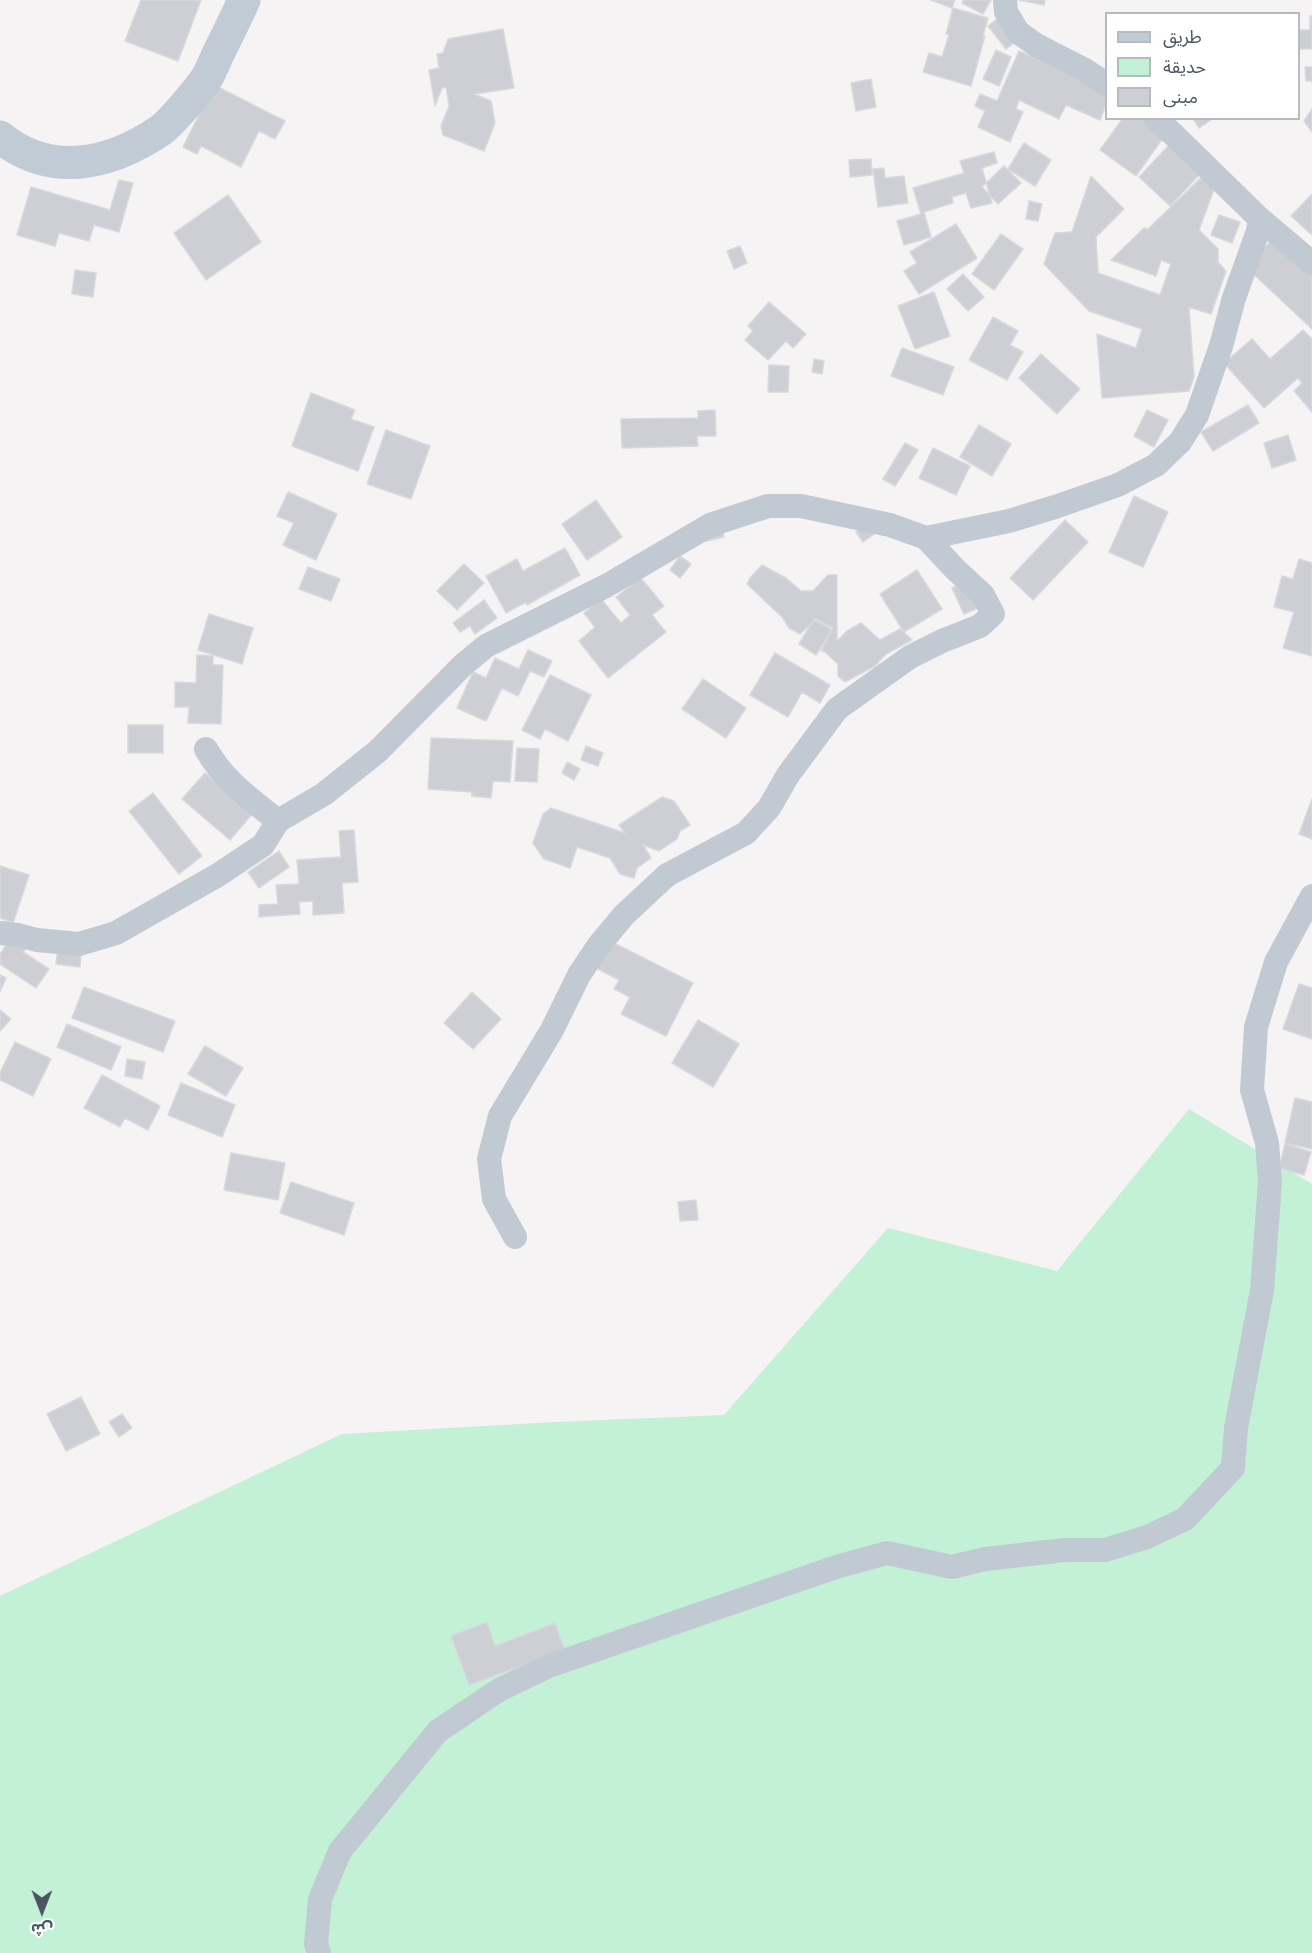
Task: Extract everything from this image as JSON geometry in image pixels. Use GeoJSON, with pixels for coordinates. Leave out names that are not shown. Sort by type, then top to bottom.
{"type":"FeatureCollection","features":[{"type":"Feature","properties":{"kind":"main road"},"geometry":{"type":"LineString","coordinates":[[0,137],[12,147],[31,157],[52,163],[73,164],[94,161],[126,150],[162,129],[205,81],[244,0]]}},
{"type":"Feature","properties":{"kind":"street"},"geometry":{"type":"LineString","coordinates":[[1005,0],[1006,12],[1018,32],[1036,45],[1105,83]]}},
{"type":"Feature","properties":{"kind":"street"},"geometry":{"type":"LineString","coordinates":[[1157,120],[1260,219],[1312,263]]}},
{"type":"Feature","properties":{"kind":"street"},"geometry":{"type":"LineString","coordinates":[[926,538],[1009,521],[1055,507],[1118,485],[1156,465],[1180,442],[1197,415],[1260,219]]}},
{"type":"Feature","properties":{"kind":"street"},"geometry":{"type":"LineString","coordinates":[[0,933],[37,940],[79,944],[116,933],[219,875],[263,845],[278,820],[324,794],[378,751],[463,665],[486,646],[606,586],[710,525],[768,506],[801,506],[890,525],[926,538],[983,596],[993,614],[981,626],[942,641],[910,657],[837,710],[788,775],[769,808],[746,833],[667,875],[624,915],[599,945],[579,975],[552,1030],[500,1116],[489,1159],[494,1199],[515,1237]]}},
{"type":"Feature","properties":{"kind":"street"},"geometry":{"type":"LineString","coordinates":[[206,749],[216,768],[237,789],[278,820]]}},
{"type":"Feature","properties":{"kind":"street"},"geometry":{"type":"LineString","coordinates":[[319,1953],[316,1944],[320,1899],[340,1851],[438,1731],[499,1690],[549,1666],[836,1568],[887,1553],[952,1567],[985,1560],[1065,1550],[1105,1550],[1147,1537],[1185,1519],[1233,1468],[1236,1428],[1262,1290],[1270,1182],[1267,1143],[1252,1090],[1256,1027],[1276,962],[1312,896]]}},
{"type":"Feature","properties":{"kind":"green space"},"geometry":{"type":"Polygon","coordinates":[[[1189,1109],[1312,1184],[1312,1953],[0,1953],[0,1596],[342,1434],[724,1415],[888,1228],[1057,1271],[1189,1109]]]}},
{"type":"Feature","properties":{"kind":"building"},"geometry":{"type":"Polygon","coordinates":[[[141,0],[201,0],[178,61],[125,41],[141,0]]]}},
{"type":"Feature","properties":{"kind":"building"},"geometry":{"type":"Polygon","coordinates":[[[931,0],[955,0],[952,8],[931,0]]]}},
{"type":"Feature","properties":{"kind":"building"},"geometry":{"type":"Polygon","coordinates":[[[964,0],[991,0],[983,14],[962,3],[964,0]]]}},
{"type":"Feature","properties":{"kind":"building"},"geometry":{"type":"Polygon","coordinates":[[[1019,0],[1045,0],[1044,5],[1019,0]]]}},
{"type":"Feature","properties":{"kind":"building"},"geometry":{"type":"Polygon","coordinates":[[[953,8],[988,18],[971,86],[923,72],[929,53],[942,57],[949,35],[946,34],[953,8]]]}},
{"type":"Feature","properties":{"kind":"building"},"geometry":{"type":"Polygon","coordinates":[[[1001,16],[1019,39],[1006,49],[988,26],[1001,16]]]}},
{"type":"Feature","properties":{"kind":"building"},"geometry":{"type":"Polygon","coordinates":[[[1310,16],[1312,16],[1312,49],[1300,49],[1300,30],[1310,30],[1310,16]]]}},
{"type":"Feature","properties":{"kind":"building"},"geometry":{"type":"Polygon","coordinates":[[[503,29],[514,88],[474,94],[491,101],[495,123],[484,151],[443,135],[441,126],[449,106],[446,87],[442,88],[435,106],[429,70],[439,68],[437,54],[443,53],[448,39],[503,29]]]}},
{"type":"Feature","properties":{"kind":"building"},"geometry":{"type":"Polygon","coordinates":[[[996,50],[1011,57],[999,86],[983,79],[996,50]]]}},
{"type":"Feature","properties":{"kind":"building"},"geometry":{"type":"Polygon","coordinates":[[[1019,51],[1105,89],[1105,108],[1100,120],[1066,105],[1059,119],[1019,100],[1016,109],[1023,112],[1010,142],[978,127],[985,111],[975,106],[980,94],[997,101],[1019,51]]]}},
{"type":"Feature","properties":{"kind":"building"},"geometry":{"type":"Polygon","coordinates":[[[1305,67],[1312,67],[1312,81],[1306,81],[1305,67]]]}},
{"type":"Feature","properties":{"kind":"building"},"geometry":{"type":"Polygon","coordinates":[[[871,79],[876,107],[856,111],[851,83],[871,79]]]}},
{"type":"Feature","properties":{"kind":"building"},"geometry":{"type":"Polygon","coordinates":[[[214,85],[285,121],[275,139],[259,131],[241,167],[201,146],[197,154],[183,147],[214,85]]]}},
{"type":"Feature","properties":{"kind":"building"},"geometry":{"type":"Polygon","coordinates":[[[1312,109],[1312,132],[1304,121],[1312,109]]]}},
{"type":"Feature","properties":{"kind":"building"},"geometry":{"type":"Polygon","coordinates":[[[1122,120],[1144,120],[1165,135],[1136,176],[1100,150],[1122,120]]]}},
{"type":"Feature","properties":{"kind":"building"},"geometry":{"type":"Polygon","coordinates":[[[1194,120],[1211,120],[1199,128],[1194,120]]]}},
{"type":"Feature","properties":{"kind":"building"},"geometry":{"type":"Polygon","coordinates":[[[1024,143],[1051,160],[1035,186],[1008,169],[1024,143]]]}},
{"type":"Feature","properties":{"kind":"building"},"geometry":{"type":"Polygon","coordinates":[[[1170,144],[1201,173],[1170,206],[1139,177],[1170,144]]]}},
{"type":"Feature","properties":{"kind":"building"},"geometry":{"type":"Polygon","coordinates":[[[994,152],[997,163],[982,168],[992,203],[971,208],[966,193],[952,197],[953,203],[924,212],[931,237],[904,245],[897,221],[921,214],[913,188],[964,173],[960,161],[994,152]]]}},
{"type":"Feature","properties":{"kind":"building"},"geometry":{"type":"Polygon","coordinates":[[[871,159],[872,175],[850,177],[849,160],[871,159]]]}},
{"type":"Feature","properties":{"kind":"building"},"geometry":{"type":"Polygon","coordinates":[[[1004,166],[1021,183],[998,204],[982,187],[1004,166]]]}},
{"type":"Feature","properties":{"kind":"building"},"geometry":{"type":"Polygon","coordinates":[[[884,168],[885,178],[904,176],[908,203],[878,207],[873,169],[884,168]]]}},
{"type":"Feature","properties":{"kind":"building"},"geometry":{"type":"Polygon","coordinates":[[[1206,173],[1216,184],[1199,230],[1218,249],[1217,261],[1226,271],[1211,314],[1189,307],[1194,377],[1189,391],[1102,398],[1097,334],[1136,348],[1142,329],[1089,311],[1044,264],[1055,233],[1072,232],[1091,176],[1124,209],[1096,237],[1098,273],[1160,295],[1171,264],[1161,260],[1156,276],[1111,260],[1144,228],[1148,229],[1206,173]]]}},
{"type":"Feature","properties":{"kind":"building"},"geometry":{"type":"Polygon","coordinates":[[[119,180],[133,183],[119,232],[94,225],[89,241],[59,233],[55,246],[17,235],[31,187],[110,210],[119,180]]]}},
{"type":"Feature","properties":{"kind":"building"},"geometry":{"type":"Polygon","coordinates":[[[1312,194],[1312,235],[1291,216],[1312,194]]]}},
{"type":"Feature","properties":{"kind":"building"},"geometry":{"type":"Polygon","coordinates":[[[228,195],[261,242],[206,280],[174,233],[228,195]]]}},
{"type":"Feature","properties":{"kind":"building"},"geometry":{"type":"Polygon","coordinates":[[[1029,201],[1042,204],[1038,221],[1026,219],[1029,201]]]}},
{"type":"Feature","properties":{"kind":"building"},"geometry":{"type":"Polygon","coordinates":[[[1219,215],[1240,222],[1232,243],[1211,235],[1219,215]]]}},
{"type":"Feature","properties":{"kind":"building"},"geometry":{"type":"Polygon","coordinates":[[[956,224],[977,258],[919,294],[904,271],[917,263],[910,252],[956,224]]]}},
{"type":"Feature","properties":{"kind":"building"},"geometry":{"type":"Polygon","coordinates":[[[1001,234],[1023,249],[994,290],[972,274],[1001,234]]]}},
{"type":"Feature","properties":{"kind":"building"},"geometry":{"type":"Polygon","coordinates":[[[1274,238],[1312,275],[1312,329],[1246,267],[1274,238]]]}},
{"type":"Feature","properties":{"kind":"building"},"geometry":{"type":"Polygon","coordinates":[[[740,246],[747,263],[734,269],[727,251],[740,246]]]}},
{"type":"Feature","properties":{"kind":"building"},"geometry":{"type":"Polygon","coordinates":[[[75,270],[96,273],[93,297],[72,294],[75,270]]]}},
{"type":"Feature","properties":{"kind":"building"},"geometry":{"type":"Polygon","coordinates":[[[963,274],[984,297],[968,311],[947,289],[963,274]]]}},
{"type":"Feature","properties":{"kind":"building"},"geometry":{"type":"Polygon","coordinates":[[[934,292],[950,336],[915,349],[898,306],[934,292]]]}},
{"type":"Feature","properties":{"kind":"building"},"geometry":{"type":"Polygon","coordinates":[[[769,302],[806,334],[793,348],[786,341],[768,360],[745,340],[753,331],[748,326],[769,302]]]}},
{"type":"Feature","properties":{"kind":"building"},"geometry":{"type":"Polygon","coordinates":[[[993,317],[1018,331],[1010,345],[1023,352],[1007,380],[969,360],[993,317]]]}},
{"type":"Feature","properties":{"kind":"building"},"geometry":{"type":"Polygon","coordinates":[[[1303,330],[1312,339],[1312,412],[1294,391],[1302,383],[1298,378],[1264,408],[1224,363],[1252,339],[1270,359],[1303,330]]]}},
{"type":"Feature","properties":{"kind":"building"},"geometry":{"type":"Polygon","coordinates":[[[902,348],[954,367],[943,395],[891,376],[902,348]]]}},
{"type":"Feature","properties":{"kind":"building"},"geometry":{"type":"Polygon","coordinates":[[[1041,354],[1080,389],[1057,414],[1019,378],[1041,354]]]}},
{"type":"Feature","properties":{"kind":"building"},"geometry":{"type":"Polygon","coordinates":[[[814,359],[824,361],[822,374],[812,372],[814,359]]]}},
{"type":"Feature","properties":{"kind":"building"},"geometry":{"type":"Polygon","coordinates":[[[769,365],[789,366],[788,392],[768,392],[769,365]]]}},
{"type":"Feature","properties":{"kind":"building"},"geometry":{"type":"Polygon","coordinates":[[[311,393],[355,410],[351,419],[374,427],[358,471],[292,446],[311,393]]]}},
{"type":"Feature","properties":{"kind":"building"},"geometry":{"type":"Polygon","coordinates":[[[1248,405],[1259,423],[1213,451],[1201,432],[1248,405]]]}},
{"type":"Feature","properties":{"kind":"building"},"geometry":{"type":"Polygon","coordinates":[[[715,410],[716,436],[697,436],[698,446],[622,448],[621,419],[698,418],[698,411],[715,410]]]}},
{"type":"Feature","properties":{"kind":"building"},"geometry":{"type":"Polygon","coordinates":[[[1147,410],[1168,420],[1154,447],[1134,436],[1147,410]]]}},
{"type":"Feature","properties":{"kind":"building"},"geometry":{"type":"Polygon","coordinates":[[[979,425],[1011,444],[992,476],[960,457],[979,425]]]}},
{"type":"Feature","properties":{"kind":"building"},"geometry":{"type":"Polygon","coordinates":[[[386,430],[430,446],[411,499],[367,484],[386,430]]]}},
{"type":"Feature","properties":{"kind":"building"},"geometry":{"type":"Polygon","coordinates":[[[1288,435],[1296,460],[1272,468],[1264,443],[1288,435]]]}},
{"type":"Feature","properties":{"kind":"building"},"geometry":{"type":"Polygon","coordinates":[[[905,443],[918,450],[895,486],[883,479],[905,443]]]}},
{"type":"Feature","properties":{"kind":"building"},"geometry":{"type":"Polygon","coordinates":[[[933,448],[970,466],[956,495],[919,478],[933,448]]]}},
{"type":"Feature","properties":{"kind":"building"},"geometry":{"type":"Polygon","coordinates":[[[288,492],[337,514],[316,560],[283,545],[294,523],[277,516],[288,492]]]}},
{"type":"Feature","properties":{"kind":"building"},"geometry":{"type":"Polygon","coordinates":[[[1134,496],[1168,512],[1143,567],[1109,552],[1134,496]]]}},
{"type":"Feature","properties":{"kind":"building"},"geometry":{"type":"Polygon","coordinates":[[[596,500],[622,537],[587,560],[562,524],[596,500]]]}},
{"type":"Feature","properties":{"kind":"building"},"geometry":{"type":"Polygon","coordinates":[[[1065,520],[1088,542],[1033,600],[1010,578],[1065,520]]]}},
{"type":"Feature","properties":{"kind":"building"},"geometry":{"type":"Polygon","coordinates":[[[870,522],[877,532],[863,542],[856,532],[870,522]]]}},
{"type":"Feature","properties":{"kind":"building"},"geometry":{"type":"Polygon","coordinates":[[[721,525],[724,537],[706,541],[704,529],[721,525]]]}},
{"type":"Feature","properties":{"kind":"building"},"geometry":{"type":"Polygon","coordinates":[[[565,548],[580,575],[527,605],[526,602],[506,613],[486,576],[517,559],[523,571],[565,548]]]}},
{"type":"Feature","properties":{"kind":"building"},"geometry":{"type":"Polygon","coordinates":[[[680,556],[691,564],[680,578],[670,570],[680,556]]]}},
{"type":"Feature","properties":{"kind":"building"},"geometry":{"type":"Polygon","coordinates":[[[1299,559],[1312,563],[1312,656],[1283,648],[1294,612],[1274,607],[1282,576],[1293,579],[1299,559]]]}},
{"type":"Feature","properties":{"kind":"building"},"geometry":{"type":"Polygon","coordinates":[[[464,564],[484,583],[457,610],[437,591],[464,564]]]}},
{"type":"Feature","properties":{"kind":"building"},"geometry":{"type":"Polygon","coordinates":[[[762,565],[786,578],[801,591],[813,591],[828,575],[837,575],[837,641],[847,631],[861,623],[880,640],[900,629],[912,640],[886,654],[875,666],[845,682],[838,676],[838,664],[824,651],[821,651],[833,628],[816,619],[800,634],[789,628],[783,618],[747,584],[762,565]]]}},
{"type":"Feature","properties":{"kind":"building"},"geometry":{"type":"Polygon","coordinates":[[[308,567],[340,579],[331,601],[299,589],[308,567]]]}},
{"type":"Feature","properties":{"kind":"building"},"geometry":{"type":"Polygon","coordinates":[[[917,570],[942,609],[904,632],[880,594],[917,570]]]}},
{"type":"Feature","properties":{"kind":"building"},"geometry":{"type":"Polygon","coordinates":[[[641,578],[664,606],[652,615],[666,632],[608,678],[579,641],[595,627],[584,613],[601,599],[621,623],[630,615],[616,597],[641,578]]]}},
{"type":"Feature","properties":{"kind":"building"},"geometry":{"type":"Polygon","coordinates":[[[965,582],[978,608],[964,614],[952,588],[965,582]]]}},
{"type":"Feature","properties":{"kind":"building"},"geometry":{"type":"Polygon","coordinates":[[[484,600],[497,618],[475,634],[470,626],[460,632],[453,623],[484,600]]]}},
{"type":"Feature","properties":{"kind":"building"},"geometry":{"type":"Polygon","coordinates":[[[209,614],[253,628],[242,664],[198,650],[209,614]]]}},
{"type":"Feature","properties":{"kind":"building"},"geometry":{"type":"Polygon","coordinates":[[[814,619],[832,630],[816,655],[799,644],[814,619]]]}},
{"type":"Feature","properties":{"kind":"building"},"geometry":{"type":"Polygon","coordinates":[[[528,650],[552,661],[544,677],[530,671],[518,696],[502,688],[486,721],[457,708],[473,672],[486,678],[495,658],[519,669],[528,650]]]}},
{"type":"Feature","properties":{"kind":"building"},"geometry":{"type":"Polygon","coordinates":[[[775,653],[830,685],[820,703],[802,692],[788,717],[750,695],[775,653]]]}},
{"type":"Feature","properties":{"kind":"building"},"geometry":{"type":"Polygon","coordinates":[[[197,655],[213,656],[213,665],[223,665],[221,724],[188,723],[189,707],[175,707],[175,682],[196,683],[197,655]]]}},
{"type":"Feature","properties":{"kind":"building"},"geometry":{"type":"Polygon","coordinates":[[[550,675],[591,695],[568,741],[545,729],[540,739],[522,730],[550,675]]]}},
{"type":"Feature","properties":{"kind":"building"},"geometry":{"type":"Polygon","coordinates":[[[703,679],[746,708],[726,738],[682,709],[703,679]]]}},
{"type":"Feature","properties":{"kind":"building"},"geometry":{"type":"Polygon","coordinates":[[[128,725],[163,725],[163,753],[128,753],[128,725]]]}},
{"type":"Feature","properties":{"kind":"building"},"geometry":{"type":"Polygon","coordinates":[[[431,738],[513,741],[510,782],[493,781],[491,798],[472,796],[472,792],[428,789],[431,738]]]}},
{"type":"Feature","properties":{"kind":"building"},"geometry":{"type":"Polygon","coordinates":[[[586,746],[603,753],[598,766],[581,760],[586,746]]]}},
{"type":"Feature","properties":{"kind":"building"},"geometry":{"type":"Polygon","coordinates":[[[517,748],[539,749],[537,782],[515,781],[517,748]]]}},
{"type":"Feature","properties":{"kind":"building"},"geometry":{"type":"Polygon","coordinates":[[[567,762],[580,769],[574,780],[562,773],[567,762]]]}},
{"type":"Feature","properties":{"kind":"building"},"geometry":{"type":"Polygon","coordinates":[[[205,773],[252,814],[230,840],[182,799],[205,773]]]}},
{"type":"Feature","properties":{"kind":"building"},"geometry":{"type":"Polygon","coordinates":[[[153,793],[202,856],[179,874],[129,811],[153,793]]]}},
{"type":"Feature","properties":{"kind":"building"},"geometry":{"type":"Polygon","coordinates":[[[662,797],[674,801],[690,825],[680,831],[677,839],[659,851],[643,845],[651,858],[637,868],[634,878],[620,874],[610,858],[577,847],[570,868],[544,859],[533,843],[543,814],[551,808],[625,833],[619,825],[662,797]]]}},
{"type":"Feature","properties":{"kind":"building"},"geometry":{"type":"Polygon","coordinates":[[[1312,799],[1312,839],[1299,834],[1312,799]]]}},
{"type":"Feature","properties":{"kind":"building"},"geometry":{"type":"Polygon","coordinates":[[[354,830],[358,882],[342,883],[344,913],[313,915],[313,901],[299,902],[300,914],[259,917],[259,905],[278,904],[276,885],[299,884],[297,860],[341,857],[339,831],[354,830]]]}},
{"type":"Feature","properties":{"kind":"building"},"geometry":{"type":"Polygon","coordinates":[[[279,851],[289,867],[259,888],[248,872],[279,851]]]}},
{"type":"Feature","properties":{"kind":"building"},"geometry":{"type":"Polygon","coordinates":[[[0,866],[29,875],[13,923],[0,918],[0,866]]]}},
{"type":"Feature","properties":{"kind":"building"},"geometry":{"type":"Polygon","coordinates":[[[10,939],[26,948],[23,952],[49,969],[36,988],[0,964],[0,954],[10,939]]]}},
{"type":"Feature","properties":{"kind":"building"},"geometry":{"type":"Polygon","coordinates":[[[610,941],[693,983],[666,1036],[621,1014],[630,997],[614,989],[619,980],[596,968],[610,941]]]}},
{"type":"Feature","properties":{"kind":"building"},"geometry":{"type":"Polygon","coordinates":[[[58,947],[81,950],[80,967],[56,964],[58,947]]]}},
{"type":"Feature","properties":{"kind":"building"},"geometry":{"type":"Polygon","coordinates":[[[0,975],[6,978],[0,992],[0,975]]]}},
{"type":"Feature","properties":{"kind":"building"},"geometry":{"type":"Polygon","coordinates":[[[1299,984],[1312,988],[1312,1039],[1283,1029],[1299,984]]]}},
{"type":"Feature","properties":{"kind":"building"},"geometry":{"type":"Polygon","coordinates":[[[84,987],[175,1021],[163,1052],[72,1018],[84,987]]]}},
{"type":"Feature","properties":{"kind":"building"},"geometry":{"type":"Polygon","coordinates":[[[472,992],[501,1019],[473,1049],[444,1023],[472,992]]]}},
{"type":"Feature","properties":{"kind":"building"},"geometry":{"type":"Polygon","coordinates":[[[0,1010],[11,1019],[0,1031],[0,1010]]]}},
{"type":"Feature","properties":{"kind":"building"},"geometry":{"type":"Polygon","coordinates":[[[698,1020],[739,1044],[713,1087],[672,1063],[698,1020]]]}},
{"type":"Feature","properties":{"kind":"building"},"geometry":{"type":"Polygon","coordinates":[[[67,1024],[121,1047],[111,1070],[57,1047],[67,1024]]]}},
{"type":"Feature","properties":{"kind":"building"},"geometry":{"type":"Polygon","coordinates":[[[15,1042],[51,1059],[33,1096],[0,1080],[0,1073],[15,1042]]]}},
{"type":"Feature","properties":{"kind":"building"},"geometry":{"type":"Polygon","coordinates":[[[205,1046],[243,1068],[226,1096],[188,1074],[205,1046]]]}},
{"type":"Feature","properties":{"kind":"building"},"geometry":{"type":"Polygon","coordinates":[[[127,1059],[145,1062],[142,1079],[125,1076],[127,1059]]]}},
{"type":"Feature","properties":{"kind":"building"},"geometry":{"type":"Polygon","coordinates":[[[102,1075],[160,1106],[148,1130],[125,1118],[120,1127],[84,1108],[102,1075]]]}},
{"type":"Feature","properties":{"kind":"building"},"geometry":{"type":"Polygon","coordinates":[[[181,1083],[235,1105],[222,1137],[168,1115],[181,1083]]]}},
{"type":"Feature","properties":{"kind":"building"},"geometry":{"type":"Polygon","coordinates":[[[1295,1098],[1312,1102],[1312,1149],[1285,1143],[1295,1098]]]}},
{"type":"Feature","properties":{"kind":"building"},"geometry":{"type":"Polygon","coordinates":[[[1285,1144],[1311,1152],[1304,1175],[1279,1168],[1285,1144]]]}},
{"type":"Feature","properties":{"kind":"building"},"geometry":{"type":"Polygon","coordinates":[[[231,1153],[285,1163],[278,1200],[224,1190],[231,1153]]]}},
{"type":"Feature","properties":{"kind":"building"},"geometry":{"type":"Polygon","coordinates":[[[291,1182],[354,1203],[344,1235],[280,1213],[291,1182]]]}},
{"type":"Feature","properties":{"kind":"building"},"geometry":{"type":"Polygon","coordinates":[[[696,1200],[698,1220],[680,1221],[678,1202],[696,1200]]]}},
{"type":"Feature","properties":{"kind":"building"},"geometry":{"type":"Polygon","coordinates":[[[81,1397],[100,1434],[66,1451],[47,1414],[81,1397]]]}},
{"type":"Feature","properties":{"kind":"building"},"geometry":{"type":"Polygon","coordinates":[[[122,1414],[132,1428],[119,1437],[109,1422],[122,1414]]]}},
{"type":"Feature","properties":{"kind":"building"},"geometry":{"type":"Polygon","coordinates":[[[487,1622],[495,1646],[555,1623],[565,1650],[469,1685],[451,1636],[487,1622]]]}}]}
